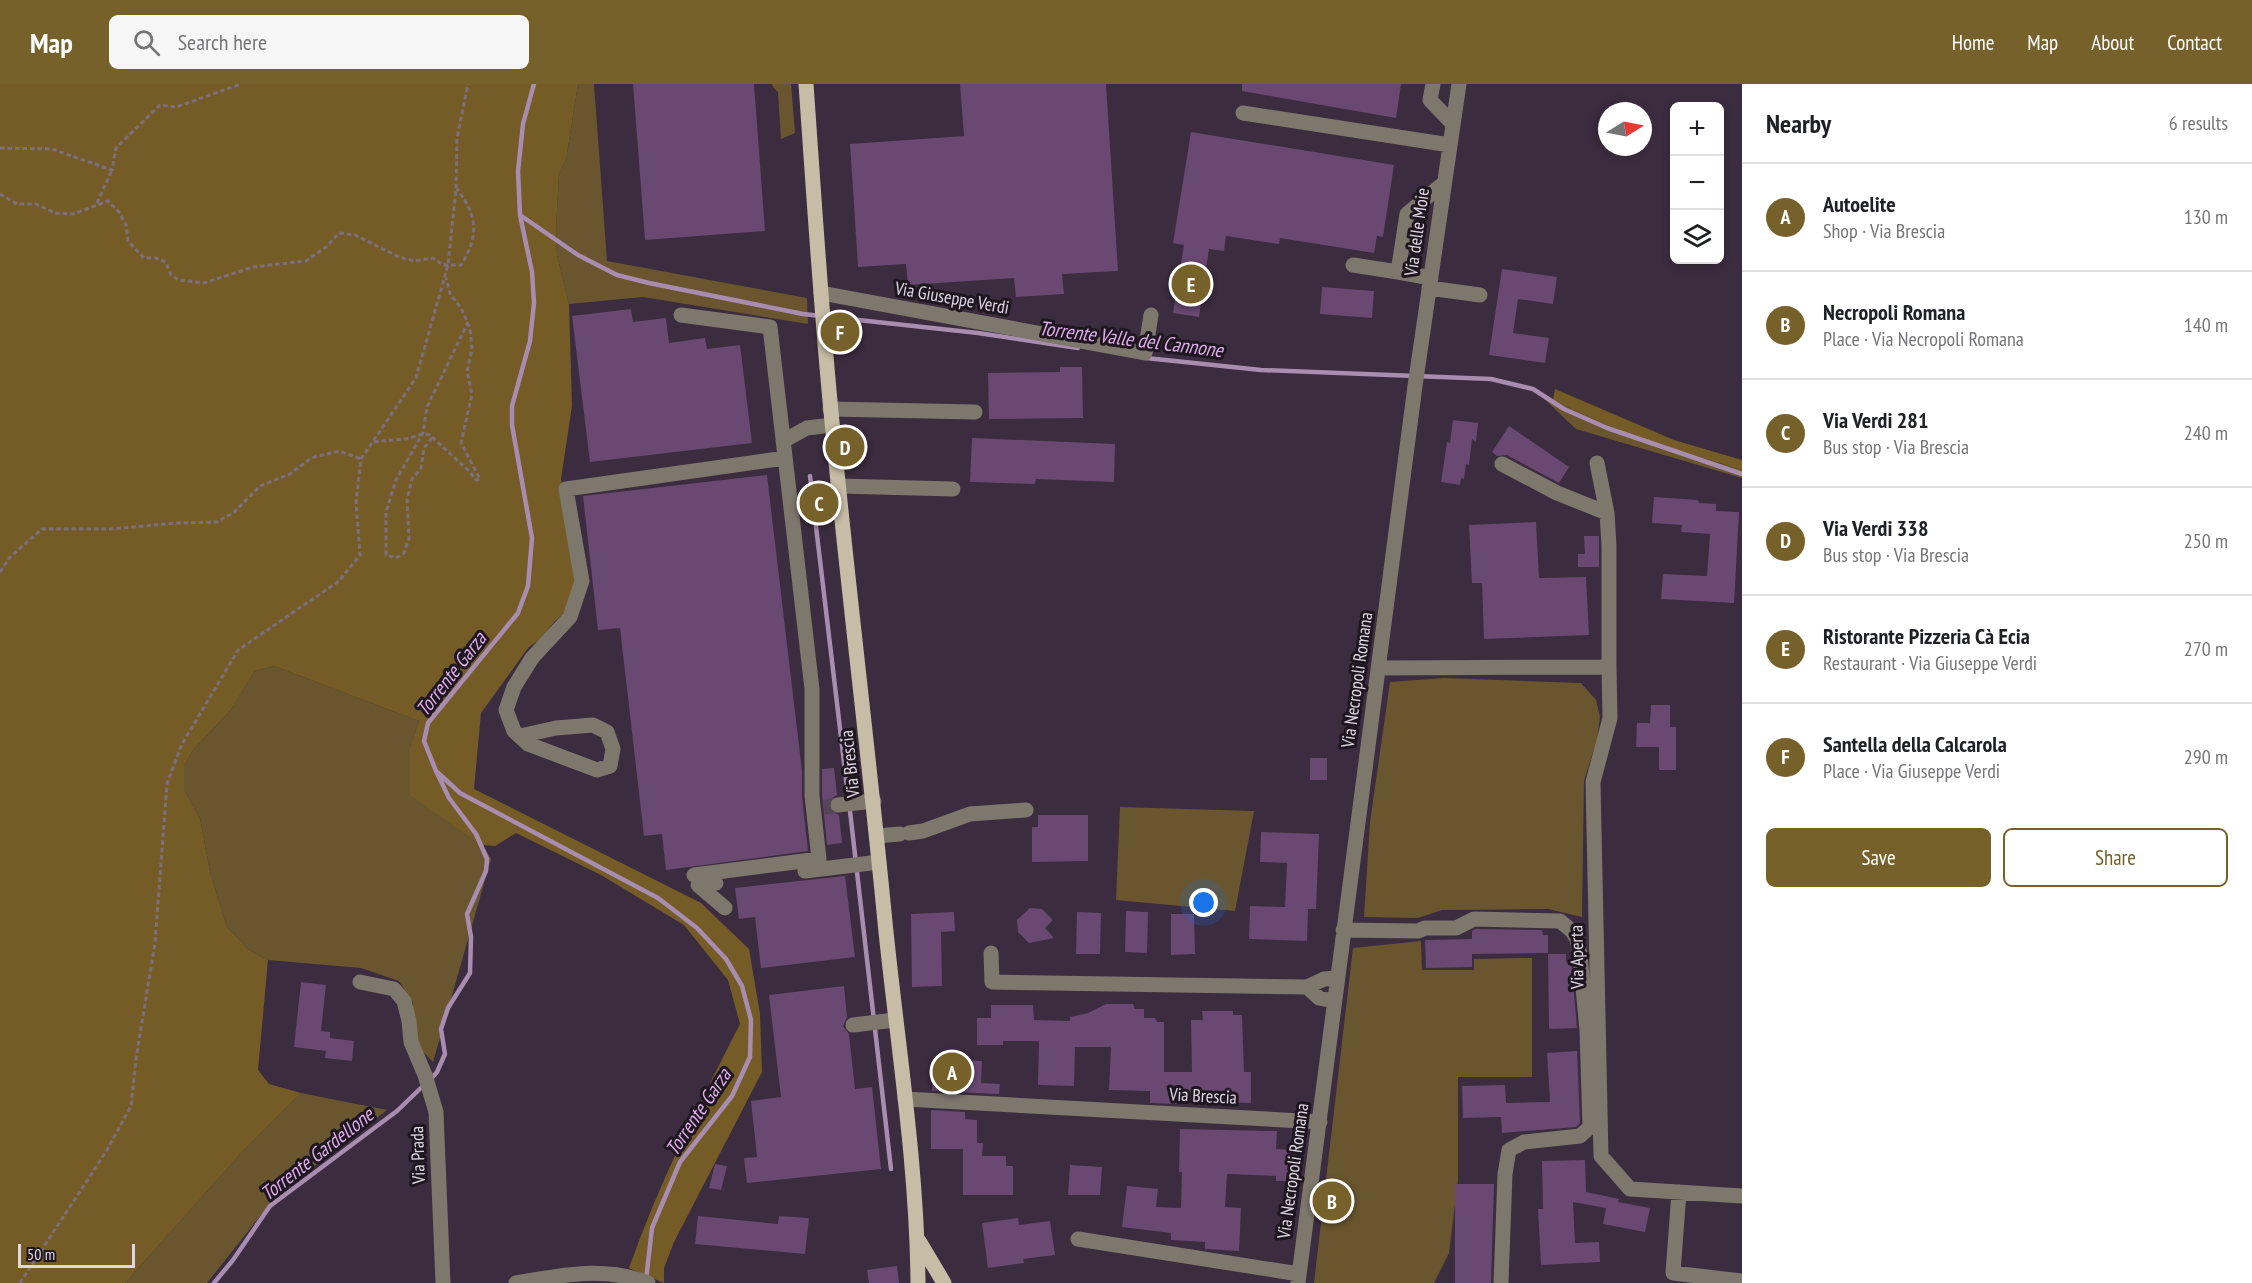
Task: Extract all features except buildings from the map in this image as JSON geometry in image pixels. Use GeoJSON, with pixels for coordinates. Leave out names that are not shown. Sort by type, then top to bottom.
{"type":"FeatureCollection","features":[{"type":"Feature","properties":{"kind":"main road"},"geometry":{"type":"LineString","coordinates":[[806,84],[830,404]]}},
{"type":"Feature","properties":{"kind":"main road","name":"Via Brescia"},"geometry":{"type":"LineString","coordinates":[[830,404],[877,836],[865,864],[874,1022],[905,1099],[918,1239],[918,1283]]}},
{"type":"Feature","properties":{"kind":"main road","name":"Via Brescia"},"geometry":{"type":"LineString","coordinates":[[918,1239],[944,1283]]}},
{"type":"Feature","properties":{"kind":"street"},"geometry":{"type":"LineString","coordinates":[[1432,84],[1430,100],[1453,124]]}},
{"type":"Feature","properties":{"kind":"street","name":"Via delle Moie"},"geometry":{"type":"LineString","coordinates":[[1415,386],[1459,84]]}},
{"type":"Feature","properties":{"kind":"street"},"geometry":{"type":"LineString","coordinates":[[1243,113],[1450,145]]}},
{"type":"Feature","properties":{"kind":"street"},"geometry":{"type":"LineString","coordinates":[[1398,272],[1407,214],[1444,183]]}},
{"type":"Feature","properties":{"kind":"street"},"geometry":{"type":"LineString","coordinates":[[1353,265],[1398,272],[1430,283],[1480,295]]}},
{"type":"Feature","properties":{"kind":"street","name":"Via Giuseppe Verdi"},"geometry":{"type":"LineString","coordinates":[[821,301],[1145,353],[1151,315]]}},
{"type":"Feature","properties":{"kind":"street"},"geometry":{"type":"LineString","coordinates":[[681,315],[770,327],[825,806],[819,860],[694,875]]}},
{"type":"Feature","properties":{"kind":"street","name":"Via Necropoli Romana"},"geometry":{"type":"LineString","coordinates":[[1078,1239],[1298,1278],[1415,386]]}},
{"type":"Feature","properties":{"kind":"street"},"geometry":{"type":"LineString","coordinates":[[830,404],[975,412]]}},
{"type":"Feature","properties":{"kind":"street"},"geometry":{"type":"LineString","coordinates":[[783,441],[807,428],[832,425]]}},
{"type":"Feature","properties":{"kind":"street"},"geometry":{"type":"LineString","coordinates":[[520,736],[556,728],[593,726],[607,732],[613,749],[610,766],[597,770],[528,744],[514,731],[506,710],[514,687],[532,658],[570,617],[582,581],[566,489],[785,458]]}},
{"type":"Feature","properties":{"kind":"street","name":"Via Aperta"},"geometry":{"type":"LineString","coordinates":[[1597,463],[1607,513],[1609,546],[1610,718],[1593,782],[1601,1156],[1630,1190],[1742,1196]]}},
{"type":"Feature","properties":{"kind":"street"},"geometry":{"type":"LineString","coordinates":[[1502,464],[1557,493],[1607,513]]}},
{"type":"Feature","properties":{"kind":"street"},"geometry":{"type":"LineString","coordinates":[[839,486],[953,489]]}},
{"type":"Feature","properties":{"kind":"street"},"geometry":{"type":"LineString","coordinates":[[1378,668],[1609,667]]}},
{"type":"Feature","properties":{"kind":"street"},"geometry":{"type":"LineString","coordinates":[[825,806],[873,801]]}},
{"type":"Feature","properties":{"kind":"street"},"geometry":{"type":"LineString","coordinates":[[877,836],[923,831],[970,814],[1026,810]]}},
{"type":"Feature","properties":{"kind":"street"},"geometry":{"type":"LineString","coordinates":[[724,908],[698,885],[865,864]]}},
{"type":"Feature","properties":{"kind":"street","name":"Via Aperta"},"geometry":{"type":"LineString","coordinates":[[1343,930],[1418,931],[1425,928],[1456,928],[1474,919],[1560,921],[1572,931],[1577,939],[1587,1030],[1590,1127],[1580,1136],[1524,1142],[1509,1150],[1505,1174],[1501,1283]]}},
{"type":"Feature","properties":{"kind":"street"},"geometry":{"type":"LineString","coordinates":[[992,953],[992,982],[1281,991],[1307,987],[1324,979],[1337,978]]}},
{"type":"Feature","properties":{"kind":"street","name":"Via Prada"},"geometry":{"type":"LineString","coordinates":[[360,982],[394,989],[404,1001],[410,1021],[414,1052],[425,1074],[436,1112],[443,1283]]}},
{"type":"Feature","properties":{"kind":"street"},"geometry":{"type":"LineString","coordinates":[[1307,987],[1319,998],[1334,1001]]}},
{"type":"Feature","properties":{"kind":"street","name":"Via Brescia"},"geometry":{"type":"LineString","coordinates":[[905,1099],[1320,1122]]}},
{"type":"Feature","properties":{"kind":"street"},"geometry":{"type":"LineString","coordinates":[[1678,1192],[1673,1272],[1742,1281]]}},
{"type":"Feature","properties":{"kind":"street"},"geometry":{"type":"LineString","coordinates":[[516,1283],[559,1275],[622,1277],[648,1283]]}},
{"type":"Feature","properties":{"kind":"path"},"geometry":{"type":"LineString","coordinates":[[97,204],[112,170],[116,148],[160,105],[176,107],[241,84]]}},
{"type":"Feature","properties":{"kind":"path"},"geometry":{"type":"LineString","coordinates":[[20,1283],[107,1150],[131,1106],[136,1059],[155,943],[167,784],[182,744],[238,650],[339,581],[360,555],[356,502],[361,459],[416,378],[448,266],[456,189],[457,138],[468,84]]}},
{"type":"Feature","properties":{"kind":"path"},"geometry":{"type":"LineString","coordinates":[[0,148],[52,149],[112,170]]}},
{"type":"Feature","properties":{"kind":"path"},"geometry":{"type":"LineString","coordinates":[[0,194],[17,204],[36,204],[55,213],[73,214],[108,201],[119,212],[126,225],[128,241],[144,258],[156,258],[166,262],[171,275],[189,282],[204,283],[253,267],[306,261],[326,247],[339,233],[356,235],[399,257],[415,261],[433,258],[448,266],[461,265],[470,249],[474,231],[472,213],[456,189]]}},
{"type":"Feature","properties":{"kind":"path"},"geometry":{"type":"LineString","coordinates":[[374,442],[408,439],[423,433],[430,435],[476,480],[480,479],[461,443],[472,394],[467,371],[472,349],[468,322],[450,294],[445,276]]}},
{"type":"Feature","properties":{"kind":"path"},"geometry":{"type":"LineString","coordinates":[[432,438],[424,448],[422,468],[412,479],[407,500],[409,538],[404,553],[396,558],[386,555],[386,512],[396,480],[423,433],[428,406],[468,322]]}},
{"type":"Feature","properties":{"kind":"path"},"geometry":{"type":"LineString","coordinates":[[0,572],[10,557],[42,529],[111,529],[217,522],[233,513],[260,486],[290,474],[311,458],[339,451],[361,459]]}},
{"type":"Feature","properties":{"kind":"shaded area"},"geometry":{"type":"Polygon","coordinates":[[[0,84],[578,84],[566,160],[559,174],[556,229],[557,255],[569,304],[572,406],[561,479],[577,578],[568,609],[540,639],[528,648],[481,713],[474,789],[701,903],[749,949],[760,1014],[762,1072],[674,1242],[664,1268],[664,1283],[629,1268],[666,1175],[740,1024],[728,980],[684,925],[601,875],[516,833],[495,846],[484,845],[484,847],[410,795],[410,747],[419,721],[274,666],[255,671],[230,711],[193,750],[184,766],[184,790],[200,818],[210,872],[227,927],[249,950],[268,960],[258,1070],[269,1084],[301,1093],[242,1152],[125,1283],[0,1283],[0,84]]]}},
{"type":"Feature","properties":{"kind":"shaded area"},"geometry":{"type":"Polygon","coordinates":[[[578,84],[594,84],[607,261],[807,298],[808,324],[643,297],[569,304],[557,255],[556,229],[559,174],[566,160],[578,84]]]}},
{"type":"Feature","properties":{"kind":"shaded area"},"geometry":{"type":"Polygon","coordinates":[[[772,84],[791,84],[795,133],[781,139],[778,92],[772,84]]]}},
{"type":"Feature","properties":{"kind":"shaded area"},"geometry":{"type":"Polygon","coordinates":[[[1555,389],[1674,440],[1742,460],[1742,470],[1632,436],[1553,400],[1555,389]]]}},
{"type":"Feature","properties":{"kind":"shaded area"},"geometry":{"type":"Polygon","coordinates":[[[1540,395],[1632,436],[1742,470],[1742,478],[1576,429],[1540,395]]]}},
{"type":"Feature","properties":{"kind":"shaded area"},"geometry":{"type":"Polygon","coordinates":[[[274,666],[419,721],[410,747],[411,794],[484,847],[491,859],[433,1062],[422,1051],[413,1031],[413,1003],[399,981],[361,968],[268,960],[249,950],[227,927],[210,872],[200,818],[184,790],[184,766],[193,750],[230,711],[255,671],[274,666]]]}},
{"type":"Feature","properties":{"kind":"shaded area"},"geometry":{"type":"Polygon","coordinates":[[[1444,678],[1581,683],[1596,700],[1600,717],[1597,739],[1584,781],[1582,917],[1548,909],[1442,910],[1418,918],[1364,917],[1370,822],[1390,682],[1444,678]]]}},
{"type":"Feature","properties":{"kind":"shaded area"},"geometry":{"type":"Polygon","coordinates":[[[1120,807],[1254,811],[1235,911],[1116,900],[1120,807]]]}},
{"type":"Feature","properties":{"kind":"shaded area"},"geometry":{"type":"Polygon","coordinates":[[[1421,941],[1422,970],[1474,970],[1474,959],[1532,958],[1532,1077],[1458,1077],[1458,1180],[1449,1253],[1434,1283],[1314,1283],[1353,948],[1421,941]]]}},
{"type":"Feature","properties":{"kind":"shaded area"},"geometry":{"type":"Polygon","coordinates":[[[301,1093],[387,1110],[272,1201],[207,1283],[125,1283],[242,1152],[301,1093]]]}},
{"type":"Feature","properties":{"kind":"waterway","name":"Torrente Garza"},"geometry":{"type":"LineString","coordinates":[[534,84],[523,124],[518,171],[520,215],[532,272],[534,303],[530,341],[512,406],[512,425],[532,538],[528,586],[518,613],[428,723],[424,741],[436,771],[460,793],[658,898],[697,928],[726,959],[742,986],[751,1020],[750,1057],[732,1096],[680,1162],[652,1228],[646,1280]]}},
{"type":"Feature","properties":{"kind":"waterway","name":"Torrente Valle del Cannone"},"geometry":{"type":"LineString","coordinates":[[520,215],[578,255],[617,275],[649,283],[803,314],[978,333],[1078,348]]}},
{"type":"Feature","properties":{"kind":"waterway","name":"Torrente Valle del Cannone"},"geometry":{"type":"LineString","coordinates":[[1146,358],[1261,370],[1491,379],[1533,389],[1564,409],[1607,428],[1742,474]]}},
{"type":"Feature","properties":{"kind":"waterway"},"geometry":{"type":"LineString","coordinates":[[810,476],[848,796]]}},
{"type":"Feature","properties":{"kind":"waterway","name":"Torrente Gardellone"},"geometry":{"type":"LineString","coordinates":[[431,1079],[437,1072],[445,1054],[441,1029],[448,1008],[470,973],[471,937],[467,914],[486,871],[487,859],[476,834],[449,798],[437,773]]}},
{"type":"Feature","properties":{"kind":"waterway"},"geometry":{"type":"LineString","coordinates":[[850,811],[891,1169]]}},
{"type":"Feature","properties":{"kind":"waterway","name":"Torrente Gardellone"},"geometry":{"type":"LineString","coordinates":[[214,1283],[233,1260],[270,1206],[397,1111],[424,1085]]}},
{"type":"Feature","properties":{"kind":"tunnel"},"geometry":{"type":"LineString","coordinates":[[824,807],[838,805]]}},
{"type":"Feature","properties":{"kind":"place","name":"Ristorante Pizzeria Cà Ecia"},"geometry":{"type":"Point","coordinates":[1191,284]}},
{"type":"Feature","properties":{"kind":"place","name":"Santella della Calcarola"},"geometry":{"type":"Point","coordinates":[840,332]}},
{"type":"Feature","properties":{"kind":"place","name":"Via Verdi 338"},"geometry":{"type":"Point","coordinates":[845,447]}},
{"type":"Feature","properties":{"kind":"place","name":"Via Verdi 281"},"geometry":{"type":"Point","coordinates":[819,503]}},
{"type":"Feature","properties":{"kind":"place","name":"Autoelite"},"geometry":{"type":"Point","coordinates":[952,1072]}},
{"type":"Feature","properties":{"kind":"place","name":"Necropoli Romana"},"geometry":{"type":"Point","coordinates":[1332,1201]}}]}
